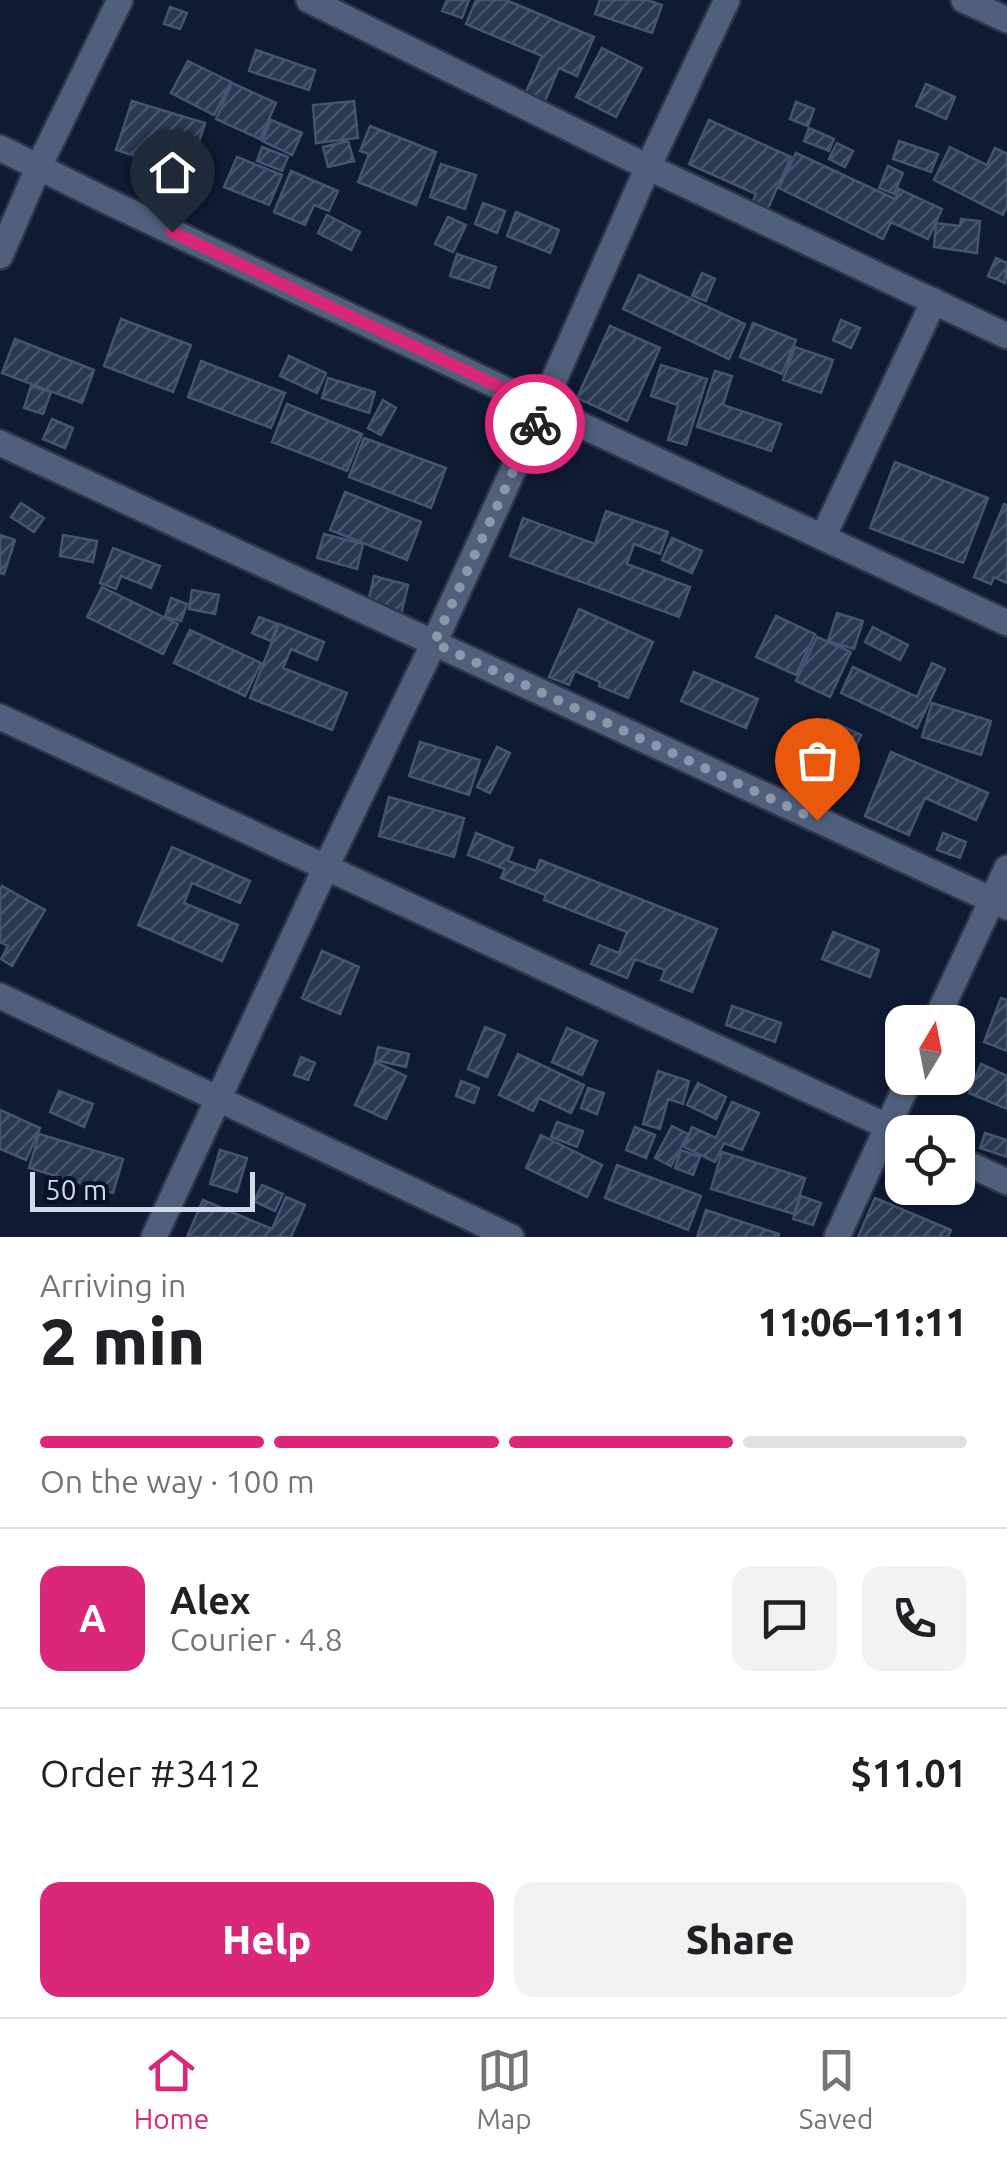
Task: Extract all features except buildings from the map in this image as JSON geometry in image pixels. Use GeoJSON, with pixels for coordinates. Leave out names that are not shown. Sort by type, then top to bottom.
{"type":"FeatureCollection","features":[{"type":"Feature","properties":{"kind":"street"},"geometry":{"type":"LineString","coordinates":[[0,256],[120,0]]}},
{"type":"Feature","properties":{"kind":"street"},"geometry":{"type":"LineString","coordinates":[[309,0],[648,167],[1007,336]]}},
{"type":"Feature","properties":{"kind":"street"},"geometry":{"type":"LineString","coordinates":[[154,1237],[434,643],[727,0]]}},
{"type":"Feature","properties":{"kind":"street"},"geometry":{"type":"LineString","coordinates":[[964,0],[1007,20]]}},
{"type":"Feature","properties":{"kind":"street"},"geometry":{"type":"LineString","coordinates":[[0,148],[542,407],[1007,622]]}},
{"type":"Feature","properties":{"kind":"street"},"geometry":{"type":"LineString","coordinates":[[823,538],[934,302]]}},
{"type":"Feature","properties":{"kind":"street"},"geometry":{"type":"LineString","coordinates":[[0,444],[999,904]]}},
{"type":"Feature","properties":{"kind":"street"},"geometry":{"type":"LineString","coordinates":[[0,717],[885,1124]]}},
{"type":"Feature","properties":{"kind":"street"},"geometry":{"type":"LineString","coordinates":[[944,1005],[999,904],[1007,868]]}},
{"type":"Feature","properties":{"kind":"street"},"geometry":{"type":"LineString","coordinates":[[0,996],[511,1237]]}},
{"type":"Feature","properties":{"kind":"street"},"geometry":{"type":"LineString","coordinates":[[837,1237],[885,1148]]}},
{"type":"Feature","properties":{"kind":"street"},"geometry":{"type":"LineString","coordinates":[[975,1167],[1007,1182]]}},
{"type":"Feature","properties":{"kind":"way so far"},"geometry":{"type":"LineString","coordinates":[[535,424],[434,643],[817,820]]}},
{"type":"Feature","properties":{"kind":"route"},"geometry":{"type":"LineString","coordinates":[[172,232],[542,407],[535,424]]}}]}
